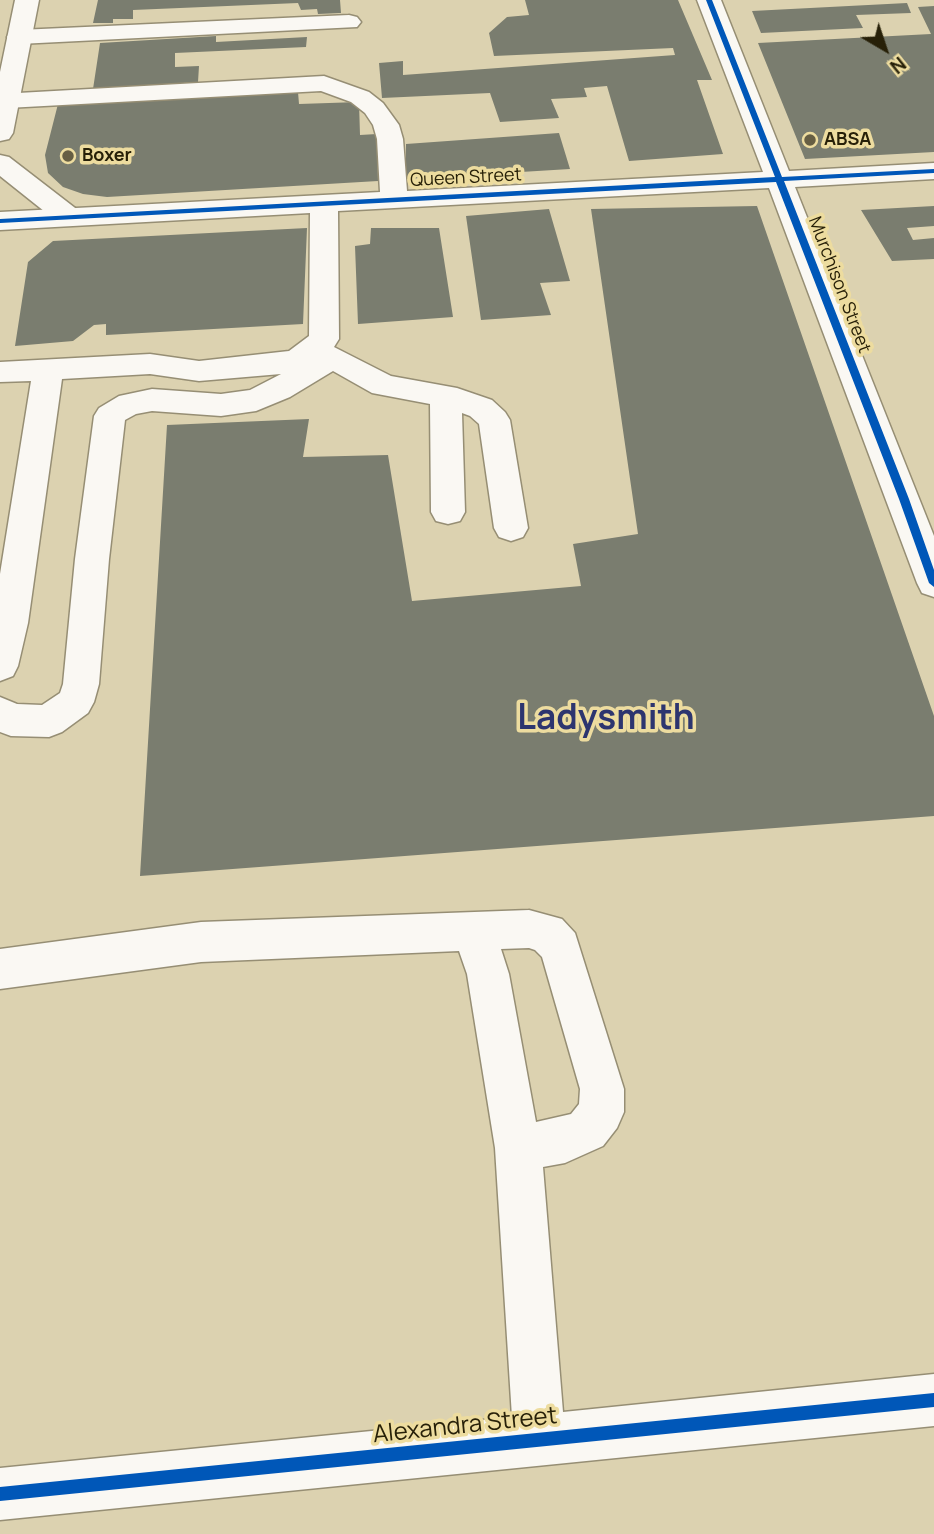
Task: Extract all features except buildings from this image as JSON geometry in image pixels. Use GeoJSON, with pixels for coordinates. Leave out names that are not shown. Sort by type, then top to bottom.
{"type":"FeatureCollection","features":[{"type":"Feature","properties":{"kind":"main road"},"geometry":{"type":"LineString","coordinates":[[27,0],[2,117],[324,83],[360,97],[374,108],[386,125],[390,139],[394,200]]}},
{"type":"Feature","properties":{"kind":"main road","name":"Murchison Street"},"geometry":{"type":"LineString","coordinates":[[709,0],[904,499],[934,583]]}},
{"type":"Feature","properties":{"kind":"main road"},"geometry":{"type":"LineString","coordinates":[[19,37],[349,22]]}},
{"type":"Feature","properties":{"kind":"main road"},"geometry":{"type":"LineString","coordinates":[[0,163],[69,217]]}},
{"type":"Feature","properties":{"kind":"main road","name":"Queen Street"},"geometry":{"type":"LineString","coordinates":[[0,221],[934,171]]}},
{"type":"Feature","properties":{"kind":"main road"},"geometry":{"type":"LineString","coordinates":[[0,713],[11,720],[50,721],[75,702],[81,684],[92,559],[110,416],[130,404],[152,400],[221,405],[256,400],[279,389],[323,354],[324,203]]}},
{"type":"Feature","properties":{"kind":"main road"},"geometry":{"type":"LineString","coordinates":[[0,372],[150,364],[199,371],[275,365],[323,354],[383,385],[446,396],[481,408],[494,421],[511,528]]}},
{"type":"Feature","properties":{"kind":"main road"},"geometry":{"type":"LineString","coordinates":[[0,666],[10,623],[48,370]]}},
{"type":"Feature","properties":{"kind":"main road"},"geometry":{"type":"LineString","coordinates":[[446,396],[448,512]]}},
{"type":"Feature","properties":{"kind":"main road"},"geometry":{"type":"LineString","coordinates":[[0,969],[201,942],[529,929],[547,933],[560,947],[602,1089],[601,1112],[587,1130],[565,1140],[518,1149]]}},
{"type":"Feature","properties":{"kind":"main road"},"geometry":{"type":"LineString","coordinates":[[474,931],[488,974],[518,1149],[539,1440]]}},
{"type":"Feature","properties":{"kind":"main road","name":"Alexandra Street"},"geometry":{"type":"LineString","coordinates":[[0,1493],[934,1400]]}},
{"type":"Feature","properties":{"kind":"cycle path"},"geometry":{"type":"LineString","coordinates":[[709,0],[904,499],[934,583]]}},
{"type":"Feature","properties":{"kind":"cycle path"},"geometry":{"type":"LineString","coordinates":[[0,221],[934,171]]}},
{"type":"Feature","properties":{"kind":"cycle path"},"geometry":{"type":"LineString","coordinates":[[0,1494],[934,1400]]}},
{"type":"Feature","properties":{"kind":"place","name":"ABSA"},"geometry":{"type":"Point","coordinates":[810,140]}},
{"type":"Feature","properties":{"kind":"place","name":"Boxer"},"geometry":{"type":"Point","coordinates":[68,156]}},
{"type":"Feature","properties":{"kind":"district","name":"Ladysmith"},"geometry":{"type":"Point","coordinates":[606,719]}}]}
